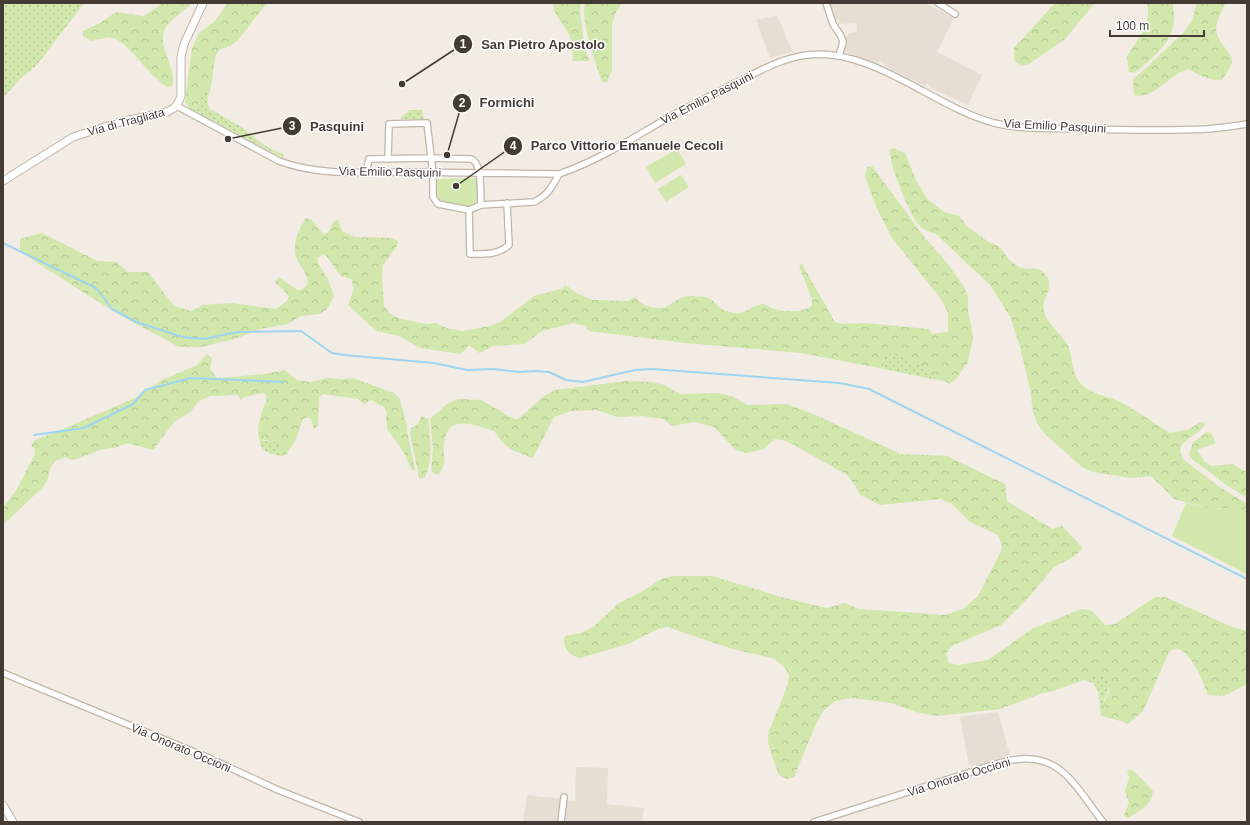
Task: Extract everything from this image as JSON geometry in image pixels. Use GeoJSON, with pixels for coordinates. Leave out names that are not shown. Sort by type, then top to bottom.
{"type":"FeatureCollection","features":[{"type":"Feature","properties":{"kind":"street","name":"Via di Tragliata"},"geometry":{"type":"LineString","coordinates":[[3,181],[74,137],[120,122],[167,112],[177,106],[181,91],[181,57],[191,28],[203,3]]}},
{"type":"Feature","properties":{"kind":"street"},"geometry":{"type":"LineString","coordinates":[[826,3],[843,42],[840,56]]}},
{"type":"Feature","properties":{"kind":"street"},"geometry":{"type":"LineString","coordinates":[[938,3],[955,14]]}},
{"type":"Feature","properties":{"kind":"street","name":"Via Emilio Pasquini"},"geometry":{"type":"LineString","coordinates":[[177,106],[279,161],[292,166],[318,170],[366,173],[559,174],[576,168],[609,152],[666,119],[778,62],[806,55],[823,54],[840,56],[874,68],[970,115],[1010,126],[1035,128],[1148,130],[1209,129],[1247,124]]}},
{"type":"Feature","properties":{"kind":"street"},"geometry":{"type":"LineString","coordinates":[[388,159],[389,124],[427,124],[433,173],[433,197],[438,204],[470,210],[481,205],[534,202],[541,199],[550,191],[559,174]]}},
{"type":"Feature","properties":{"kind":"street"},"geometry":{"type":"LineString","coordinates":[[366,173],[369,159],[471,159],[477,164],[479,173],[481,205]]}},
{"type":"Feature","properties":{"kind":"street"},"geometry":{"type":"LineString","coordinates":[[470,210],[470,254],[489,254],[498,252],[509,245],[507,204]]}},
{"type":"Feature","properties":{"kind":"street","name":"Via Onorato Occioni"},"geometry":{"type":"LineString","coordinates":[[3,673],[209,758],[278,790],[359,822]]}},
{"type":"Feature","properties":{"kind":"street","name":"Via Onorato Occioni"},"geometry":{"type":"LineString","coordinates":[[814,822],[999,763],[1028,758],[1046,761],[1072,779],[1103,822]]}},
{"type":"Feature","properties":{"kind":"street"},"geometry":{"type":"LineString","coordinates":[[562,822],[564,797]]}},
{"type":"Feature","properties":{"kind":"street"},"geometry":{"type":"LineString","coordinates":[[3,805],[13,822]]}},
{"type":"Feature","properties":{"kind":"shaded area"},"geometry":{"type":"Polygon","coordinates":[[[830,3],[925,3],[954,18],[937,52],[982,75],[968,105],[930,88],[931,87],[927,84],[925,86],[885,66],[883,62],[880,61],[878,64],[845,52],[843,50],[846,38],[849,33],[857,32],[857,26],[856,23],[839,24],[838,19],[835,20],[830,3]]]}},
{"type":"Feature","properties":{"kind":"shaded area"},"geometry":{"type":"Polygon","coordinates":[[[777,15],[792,51],[770,58],[756,20],[777,15]]]}},
{"type":"Feature","properties":{"kind":"shaded area"},"geometry":{"type":"Polygon","coordinates":[[[998,712],[1010,755],[977,767],[975,765],[969,766],[960,717],[998,712]]]}},
{"type":"Feature","properties":{"kind":"shaded area"},"geometry":{"type":"Polygon","coordinates":[[[576,767],[608,768],[607,804],[644,808],[642,820],[639,822],[564,822],[567,800],[575,801],[576,767]]]}},
{"type":"Feature","properties":{"kind":"shaded area"},"geometry":{"type":"Polygon","coordinates":[[[527,795],[562,799],[559,822],[523,822],[527,795]]]}},
{"type":"Feature","properties":{"kind":"green space"},"geometry":{"type":"Polygon","coordinates":[[[3,3],[84,3],[37,65],[21,78],[3,98],[3,3]]]}},
{"type":"Feature","properties":{"kind":"green space"},"geometry":{"type":"Polygon","coordinates":[[[161,3],[192,3],[167,25],[163,36],[165,51],[172,72],[172,86],[167,87],[160,82],[119,41],[108,37],[91,41],[83,36],[83,31],[100,23],[116,12],[144,16],[161,3]]]}},
{"type":"Feature","properties":{"kind":"green space"},"geometry":{"type":"Polygon","coordinates":[[[228,3],[267,3],[238,40],[232,45],[219,50],[215,57],[212,81],[205,88],[196,108],[191,110],[185,102],[192,48],[199,33],[215,21],[228,3]]]}},
{"type":"Feature","properties":{"kind":"green space"},"geometry":{"type":"Polygon","coordinates":[[[553,3],[581,3],[580,9],[584,45],[589,61],[573,61],[571,39],[555,13],[553,3]]]}},
{"type":"Feature","properties":{"kind":"green space"},"geometry":{"type":"Polygon","coordinates":[[[585,3],[622,3],[615,14],[612,26],[612,70],[607,82],[602,82],[589,42],[585,21],[585,3]]]}},
{"type":"Feature","properties":{"kind":"green space"},"geometry":{"type":"Polygon","coordinates":[[[1055,3],[1095,3],[1065,39],[1029,64],[1021,66],[1014,60],[1014,48],[1055,3]]]}},
{"type":"Feature","properties":{"kind":"green space"},"geometry":{"type":"Polygon","coordinates":[[[1147,3],[1173,3],[1174,20],[1172,30],[1165,44],[1147,63],[1134,73],[1129,72],[1127,56],[1146,25],[1148,18],[1147,3]]]}},
{"type":"Feature","properties":{"kind":"green space"},"geometry":{"type":"Polygon","coordinates":[[[1197,3],[1226,3],[1218,19],[1216,30],[1219,39],[1232,59],[1229,70],[1222,80],[1214,80],[1189,69],[1175,76],[1148,94],[1141,96],[1134,95],[1133,79],[1184,32],[1192,20],[1197,3]]]}},
{"type":"Feature","properties":{"kind":"green space"},"geometry":{"type":"Polygon","coordinates":[[[212,81],[207,102],[210,109],[243,128],[264,145],[284,155],[283,158],[191,110],[196,108],[205,88],[212,81]]]}},
{"type":"Feature","properties":{"kind":"green space"},"geometry":{"type":"Polygon","coordinates":[[[409,110],[422,110],[424,120],[400,119],[409,110]]]}},
{"type":"Feature","properties":{"kind":"green space"},"geometry":{"type":"Polygon","coordinates":[[[894,148],[905,153],[916,180],[928,200],[946,213],[960,217],[968,227],[990,243],[1000,248],[1009,260],[1016,266],[1036,269],[1045,274],[1048,279],[1049,288],[1043,306],[1044,311],[1048,321],[1068,346],[1075,374],[1080,383],[1093,392],[1118,401],[1170,433],[1190,429],[1200,422],[1205,423],[1204,427],[1182,444],[1180,451],[1183,459],[1218,486],[1247,504],[1247,514],[1239,509],[1207,508],[1174,499],[1151,476],[1131,478],[1093,472],[1082,467],[1045,434],[1037,423],[1033,412],[1030,389],[1019,343],[1010,317],[990,285],[936,234],[922,228],[918,224],[900,187],[892,165],[890,149],[894,148]]]}},
{"type":"Feature","properties":{"kind":"green space"},"geometry":{"type":"Polygon","coordinates":[[[677,149],[686,164],[655,183],[646,167],[677,149]]]}},
{"type":"Feature","properties":{"kind":"green space"},"geometry":{"type":"Polygon","coordinates":[[[872,166],[925,238],[944,259],[963,285],[968,296],[968,309],[973,337],[968,362],[956,379],[949,384],[945,381],[932,379],[930,372],[909,359],[890,353],[883,357],[884,369],[801,353],[685,343],[589,331],[586,326],[574,323],[542,331],[524,344],[494,346],[479,353],[469,345],[461,354],[420,348],[399,336],[376,331],[348,305],[354,288],[351,279],[341,276],[325,254],[317,258],[319,265],[327,277],[334,296],[327,309],[320,314],[301,316],[287,324],[260,329],[238,338],[201,347],[179,347],[116,313],[31,259],[20,250],[20,239],[42,233],[97,261],[116,262],[128,272],[148,272],[174,306],[191,311],[203,305],[231,303],[276,309],[287,301],[289,296],[275,282],[278,277],[298,290],[307,285],[308,281],[295,253],[298,234],[306,218],[311,219],[323,234],[328,233],[334,221],[338,219],[342,231],[355,237],[392,238],[398,241],[397,246],[383,265],[382,276],[384,305],[389,313],[398,318],[425,324],[436,323],[446,328],[462,331],[490,326],[500,322],[534,296],[561,289],[566,285],[576,293],[593,300],[628,301],[635,297],[644,305],[652,308],[661,308],[683,297],[691,296],[708,298],[722,309],[734,313],[742,313],[762,304],[778,310],[798,311],[812,306],[812,299],[799,266],[802,264],[835,322],[843,324],[866,323],[929,329],[932,334],[948,332],[948,313],[941,299],[892,238],[877,209],[865,176],[867,167],[872,166]]]}},
{"type":"Feature","properties":{"kind":"green space"},"geometry":{"type":"Polygon","coordinates":[[[681,175],[689,187],[666,202],[658,189],[681,175]]]}},
{"type":"Feature","properties":{"kind":"green space"},"geometry":{"type":"Polygon","coordinates":[[[477,178],[477,202],[468,206],[439,200],[436,193],[435,179],[477,178]]]}},
{"type":"Feature","properties":{"kind":"green space"},"geometry":{"type":"Polygon","coordinates":[[[890,353],[909,359],[930,372],[932,379],[884,369],[883,357],[890,353]]]}},
{"type":"Feature","properties":{"kind":"green space"},"geometry":{"type":"Polygon","coordinates":[[[207,354],[212,358],[210,369],[217,378],[265,374],[285,370],[297,380],[310,382],[328,378],[353,378],[394,393],[400,399],[407,427],[415,469],[414,471],[412,470],[403,451],[387,429],[387,413],[384,407],[371,400],[364,404],[358,399],[323,394],[319,397],[318,425],[314,430],[311,419],[308,417],[303,419],[296,439],[286,455],[282,455],[275,442],[259,439],[259,422],[267,396],[263,393],[244,397],[241,400],[237,395],[210,396],[199,401],[190,412],[174,422],[153,450],[127,443],[118,447],[100,450],[80,458],[72,460],[65,457],[54,462],[51,466],[47,481],[42,488],[5,523],[3,522],[3,508],[17,489],[35,454],[34,448],[31,446],[35,440],[137,397],[160,381],[197,365],[207,354]]]}},
{"type":"Feature","properties":{"kind":"green space"},"geometry":{"type":"Polygon","coordinates":[[[627,381],[653,382],[664,385],[680,394],[717,393],[732,396],[747,405],[787,404],[818,416],[901,454],[947,456],[1005,484],[1007,501],[1052,529],[1062,526],[1083,548],[1075,556],[1054,567],[1028,598],[1001,625],[952,646],[946,654],[949,663],[958,665],[988,660],[1032,629],[1082,609],[1092,611],[1105,625],[1115,624],[1155,597],[1165,597],[1232,627],[1247,631],[1247,684],[1224,696],[1208,695],[1192,661],[1182,651],[1176,649],[1172,650],[1168,654],[1143,711],[1128,724],[1101,716],[1100,709],[1110,686],[1110,681],[1104,673],[1050,692],[1042,693],[1001,709],[936,716],[916,712],[891,703],[852,698],[835,701],[824,710],[816,724],[794,777],[787,779],[779,775],[770,750],[768,736],[769,730],[788,684],[789,675],[785,668],[775,659],[729,648],[667,627],[658,629],[628,644],[580,658],[576,657],[567,650],[564,640],[565,636],[581,633],[593,627],[619,603],[643,591],[661,579],[672,576],[712,576],[781,597],[827,608],[845,603],[859,609],[945,615],[963,609],[978,596],[1002,549],[1001,542],[998,535],[970,522],[952,504],[940,499],[880,505],[860,495],[847,475],[783,440],[775,439],[764,449],[746,453],[736,450],[714,427],[694,422],[672,426],[663,419],[643,416],[617,417],[597,410],[571,411],[554,417],[533,458],[510,449],[502,442],[494,431],[469,424],[455,425],[450,429],[446,436],[444,464],[440,473],[438,475],[433,473],[431,470],[433,449],[430,419],[447,404],[457,399],[481,400],[514,419],[518,419],[544,396],[555,390],[627,381]]]}},
{"type":"Feature","properties":{"kind":"green space"},"geometry":{"type":"Polygon","coordinates":[[[421,416],[428,419],[431,448],[428,470],[425,477],[421,479],[418,477],[410,434],[411,428],[418,424],[421,416]]]}},
{"type":"Feature","properties":{"kind":"green space"},"geometry":{"type":"Polygon","coordinates":[[[1207,432],[1211,433],[1216,443],[1197,450],[1204,461],[1211,466],[1232,464],[1247,472],[1247,498],[1225,484],[1191,458],[1189,454],[1193,442],[1207,432]]]}},
{"type":"Feature","properties":{"kind":"green space"},"geometry":{"type":"Polygon","coordinates":[[[259,439],[276,442],[282,455],[286,455],[283,456],[271,454],[265,451],[259,439]]]}},
{"type":"Feature","properties":{"kind":"green space"},"geometry":{"type":"Polygon","coordinates":[[[1186,503],[1207,508],[1239,509],[1247,514],[1247,574],[1172,536],[1186,503]]]}},
{"type":"Feature","properties":{"kind":"green space"},"geometry":{"type":"Polygon","coordinates":[[[1104,673],[1109,677],[1111,684],[1100,709],[1098,691],[1093,683],[1084,680],[1104,673]]]}},
{"type":"Feature","properties":{"kind":"green space"},"geometry":{"type":"Polygon","coordinates":[[[1127,770],[1134,771],[1153,791],[1150,801],[1141,810],[1128,818],[1124,816],[1129,803],[1125,791],[1129,778],[1127,770]]]}},
{"type":"Feature","properties":{"kind":"waterway"},"geometry":{"type":"LineString","coordinates":[[3,243],[96,288],[112,309],[136,322],[183,337],[204,339],[237,332],[301,331],[332,353],[434,363],[467,370],[494,369],[519,372],[549,372],[566,380],[583,382],[635,370],[652,369],[840,383],[869,389],[1247,579]]}},
{"type":"Feature","properties":{"kind":"waterway"},"geometry":{"type":"LineString","coordinates":[[34,435],[84,428],[133,404],[145,390],[191,378],[284,382]]}},
{"type":"Feature","properties":{"kind":"place","name":"San Pietro Apostolo"},"geometry":{"type":"Point","coordinates":[402,84]}},
{"type":"Feature","properties":{"kind":"place","name":"Pasquini"},"geometry":{"type":"Point","coordinates":[228,139]}},
{"type":"Feature","properties":{"kind":"place","name":"Formichi"},"geometry":{"type":"Point","coordinates":[447,155]}},
{"type":"Feature","properties":{"kind":"place","name":"Parco Vittorio Emanuele Cecoli"},"geometry":{"type":"Point","coordinates":[456,186]}}]}
